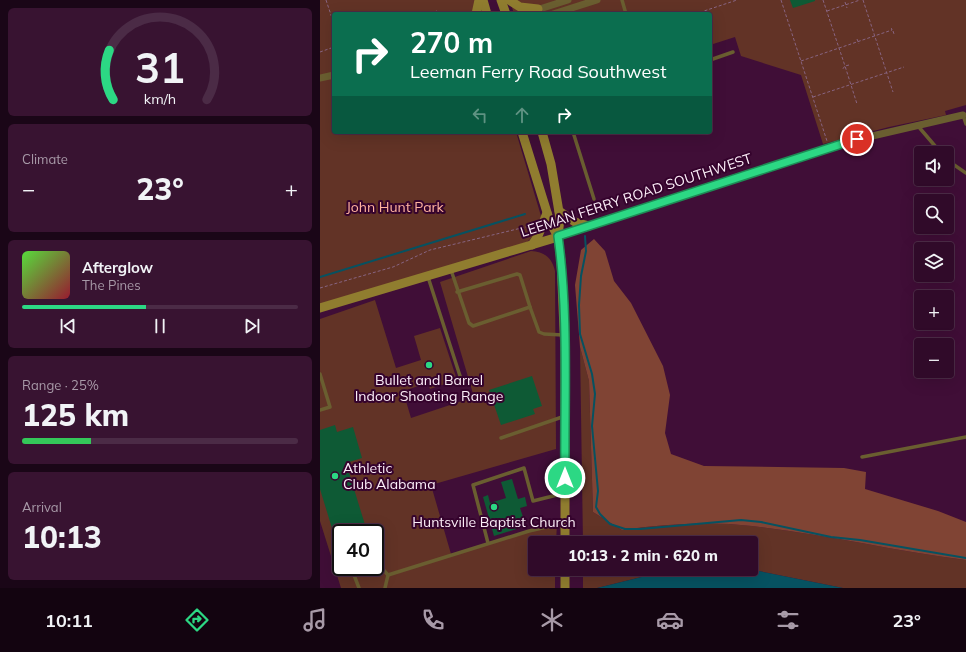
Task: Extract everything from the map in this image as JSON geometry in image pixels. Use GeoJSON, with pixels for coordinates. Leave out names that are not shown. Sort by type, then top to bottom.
{"type":"FeatureCollection","features":[{"type":"Feature","properties":{"kind":"street"},"geometry":{"type":"LineString","coordinates":[[476,12],[478,0]]}},
{"type":"Feature","properties":{"kind":"street"},"geometry":{"type":"LineString","coordinates":[[483,0],[486,12]]}},
{"type":"Feature","properties":{"kind":"street"},"geometry":{"type":"LineString","coordinates":[[501,0],[505,12]]}},
{"type":"Feature","properties":{"kind":"street"},"geometry":{"type":"LineString","coordinates":[[509,0],[520,7],[538,9]]}},
{"type":"Feature","properties":{"kind":"street"},"geometry":{"type":"LineString","coordinates":[[530,12],[568,0]]}},
{"type":"Feature","properties":{"kind":"street"},"geometry":{"type":"LineString","coordinates":[[559,12],[597,0]]}},
{"type":"Feature","properties":{"kind":"street"},"geometry":{"type":"LineString","coordinates":[[320,78],[332,75]]}},
{"type":"Feature","properties":{"kind":"street","name":"LEEMAN FERRY ROAD SOUTHWEST"},"geometry":{"type":"LineString","coordinates":[[320,308],[558,236],[829,147],[965,115]]}},
{"type":"Feature","properties":{"kind":"street"},"geometry":{"type":"LineString","coordinates":[[523,134],[550,222],[558,236]]}},
{"type":"Feature","properties":{"kind":"street"},"geometry":{"type":"LineString","coordinates":[[543,134],[551,164],[560,218],[558,236],[561,260],[564,335],[565,536]]}},
{"type":"Feature","properties":{"kind":"street"},"geometry":{"type":"LineString","coordinates":[[559,211],[576,222],[589,226]]}},
{"type":"Feature","properties":{"kind":"street"},"geometry":{"type":"LineString","coordinates":[[532,244],[538,236],[547,213]]}},
{"type":"Feature","properties":{"kind":"street"},"geometry":{"type":"LineString","coordinates":[[565,576],[565,588]]}},
{"type":"Feature","properties":{"kind":"lane"},"geometry":{"type":"LineString","coordinates":[[622,0],[625,12]]}},
{"type":"Feature","properties":{"kind":"lane"},"geometry":{"type":"LineString","coordinates":[[712,59],[733,52]]}},
{"type":"Feature","properties":{"kind":"lane"},"geometry":{"type":"LineString","coordinates":[[965,115],[966,124]]}},
{"type":"Feature","properties":{"kind":"lane"},"geometry":{"type":"LineString","coordinates":[[918,125],[935,146]]}},
{"type":"Feature","properties":{"kind":"lane"},"geometry":{"type":"LineString","coordinates":[[574,134],[594,199]]}},
{"type":"Feature","properties":{"kind":"lane"},"geometry":{"type":"LineString","coordinates":[[954,165],[966,173]]}},
{"type":"Feature","properties":{"kind":"lane"},"geometry":{"type":"LineString","coordinates":[[451,269],[464,315],[473,326],[530,307]]}},
{"type":"Feature","properties":{"kind":"lane"},"geometry":{"type":"LineString","coordinates":[[457,292],[517,274],[520,275],[539,332],[544,334],[564,335]]}},
{"type":"Feature","properties":{"kind":"lane"},"geometry":{"type":"LineString","coordinates":[[428,276],[461,379]]}},
{"type":"Feature","properties":{"kind":"lane"},"geometry":{"type":"LineString","coordinates":[[320,374],[330,408],[320,410]]}},
{"type":"Feature","properties":{"kind":"lane"},"geometry":{"type":"LineString","coordinates":[[502,438],[565,416]]}},
{"type":"Feature","properties":{"kind":"lane"},"geometry":{"type":"LineString","coordinates":[[862,458],[966,437]]}},
{"type":"Feature","properties":{"kind":"lane"},"geometry":{"type":"LineString","coordinates":[[488,543],[473,485],[524,468],[533,501],[565,493]]}},
{"type":"Feature","properties":{"kind":"lane"},"geometry":{"type":"LineString","coordinates":[[388,575],[488,543],[565,523]]}},
{"type":"Feature","properties":{"kind":"lane"},"geometry":{"type":"LineString","coordinates":[[359,588],[354,575],[380,566],[388,575]]}},
{"type":"Feature","properties":{"kind":"lane"},"geometry":{"type":"LineString","coordinates":[[385,588],[388,575]]}},
{"type":"Feature","properties":{"kind":"path"},"geometry":{"type":"LineString","coordinates":[[326,0],[332,18]]}},
{"type":"Feature","properties":{"kind":"path"},"geometry":{"type":"LineString","coordinates":[[701,12],[738,0]]}},
{"type":"Feature","properties":{"kind":"path"},"geometry":{"type":"LineString","coordinates":[[781,0],[829,147]]}},
{"type":"Feature","properties":{"kind":"path"},"geometry":{"type":"LineString","coordinates":[[823,0],[857,104]]}},
{"type":"Feature","properties":{"kind":"path"},"geometry":{"type":"LineString","coordinates":[[827,11],[860,0]]}},
{"type":"Feature","properties":{"kind":"path"},"geometry":{"type":"LineString","coordinates":[[863,0],[893,92]]}},
{"type":"Feature","properties":{"kind":"path"},"geometry":{"type":"LineString","coordinates":[[845,2],[847,8]]}},
{"type":"Feature","properties":{"kind":"path"},"geometry":{"type":"LineString","coordinates":[[892,27],[894,34]]}},
{"type":"Feature","properties":{"kind":"path"},"geometry":{"type":"LineString","coordinates":[[801,61],[892,30]]}},
{"type":"Feature","properties":{"kind":"path"},"geometry":{"type":"LineString","coordinates":[[857,39],[859,44]]}},
{"type":"Feature","properties":{"kind":"path"},"geometry":{"type":"LineString","coordinates":[[320,52],[332,48]]}},
{"type":"Feature","properties":{"kind":"path"},"geometry":{"type":"LineString","coordinates":[[842,70],[845,66],[849,65]]}},
{"type":"Feature","properties":{"kind":"path"},"geometry":{"type":"LineString","coordinates":[[813,98],[904,67]]}},
{"type":"Feature","properties":{"kind":"path"},"geometry":{"type":"LineString","coordinates":[[320,288],[393,267],[430,250],[537,225]]}},
{"type":"Feature","properties":{"kind":"green space","name":"John Hunt Park"},"geometry":{"type":"Polygon","coordinates":[[[320,0],[476,0],[479,12],[332,12],[332,134],[517,134],[541,216],[537,230],[527,242],[320,309],[320,0]]]}},
{"type":"Feature","properties":{"kind":"green space"},"geometry":{"type":"Polygon","coordinates":[[[510,0],[966,0],[966,105],[945,111],[946,115],[889,127],[823,144],[801,75],[741,56],[735,37],[712,44],[712,12],[513,12],[510,0]]]}},
{"type":"Feature","properties":{"kind":"green space"},"geometry":{"type":"Polygon","coordinates":[[[531,251],[544,254],[550,259],[555,271],[556,449],[431,485],[451,554],[557,523],[556,536],[528,536],[528,576],[555,576],[555,588],[341,588],[337,576],[384,576],[384,524],[332,524],[332,559],[320,521],[320,319],[375,300],[396,368],[421,360],[414,336],[440,328],[457,380],[430,389],[428,383],[403,391],[411,418],[474,397],[440,282],[531,251]]]}},
{"type":"Feature","properties":{"kind":"green space"},"geometry":{"type":"Polygon","coordinates":[[[580,347],[589,381],[593,512],[622,530],[687,524],[736,524],[806,533],[966,560],[966,588],[843,588],[758,571],[758,536],[583,536],[580,347]]]}},
{"type":"Feature","properties":{"kind":"green space"},"geometry":{"type":"Polygon","coordinates":[[[583,576],[646,576],[597,588],[583,588],[583,576]]]}},
{"type":"Feature","properties":{"kind":"shaded area"},"geometry":{"type":"Polygon","coordinates":[[[594,239],[605,251],[614,281],[631,303],[663,366],[670,395],[665,433],[671,454],[704,466],[844,468],[866,472],[865,489],[938,511],[966,522],[966,560],[806,533],[736,524],[687,524],[622,530],[593,512],[589,381],[580,347],[575,285],[581,250],[594,239]]]}},
{"type":"Feature","properties":{"kind":"shaded area"},"geometry":{"type":"Polygon","coordinates":[[[758,571],[843,588],[597,588],[646,576],[758,576],[758,571]]]}},
{"type":"Feature","properties":{"kind":"building"},"geometry":{"type":"Polygon","coordinates":[[[790,0],[815,0],[815,1],[793,8],[790,0]]]}},
{"type":"Feature","properties":{"kind":"building"},"geometry":{"type":"Polygon","coordinates":[[[532,376],[542,406],[533,409],[535,414],[501,425],[489,390],[532,376]]]}},
{"type":"Feature","properties":{"kind":"building","name":"Athletic Club Alabama"},"geometry":{"type":"Polygon","coordinates":[[[335,425],[337,432],[353,427],[362,458],[346,463],[365,524],[332,524],[332,528],[320,489],[320,430],[335,425]]]}},
{"type":"Feature","properties":{"kind":"building","name":"Huntsville Baptist Church"},"geometry":{"type":"Polygon","coordinates":[[[512,479],[518,499],[525,497],[527,506],[520,508],[526,526],[494,536],[483,497],[488,495],[490,503],[506,498],[501,482],[512,479]]]}},
{"type":"Feature","properties":{"kind":"waterway"},"geometry":{"type":"LineString","coordinates":[[320,277],[525,214]]}},
{"type":"Feature","properties":{"kind":"waterway"},"geometry":{"type":"LineString","coordinates":[[585,236],[586,251],[581,276],[579,305],[580,334],[592,374],[595,394],[592,426],[598,491],[596,507],[600,514],[610,524],[625,529],[640,529],[741,520],[761,522],[831,537],[860,540],[966,558]]}},
{"type":"Feature","properties":{"kind":"place","name":"Bullet and Barrel Indoor Shooting Range"},"geometry":{"type":"Point","coordinates":[429,365]}},
{"type":"Feature","properties":{"kind":"place","name":"Athletic Club Alabama"},"geometry":{"type":"Point","coordinates":[335,476]}},
{"type":"Feature","properties":{"kind":"place","name":"Huntsville Baptist Church"},"geometry":{"type":"Point","coordinates":[494,507]}},
{"type":"Feature","properties":{"kind":"route"},"geometry":{"type":"LineString","coordinates":[[565,478],[565,352],[561,260],[558,236],[857,139]]}}]}
